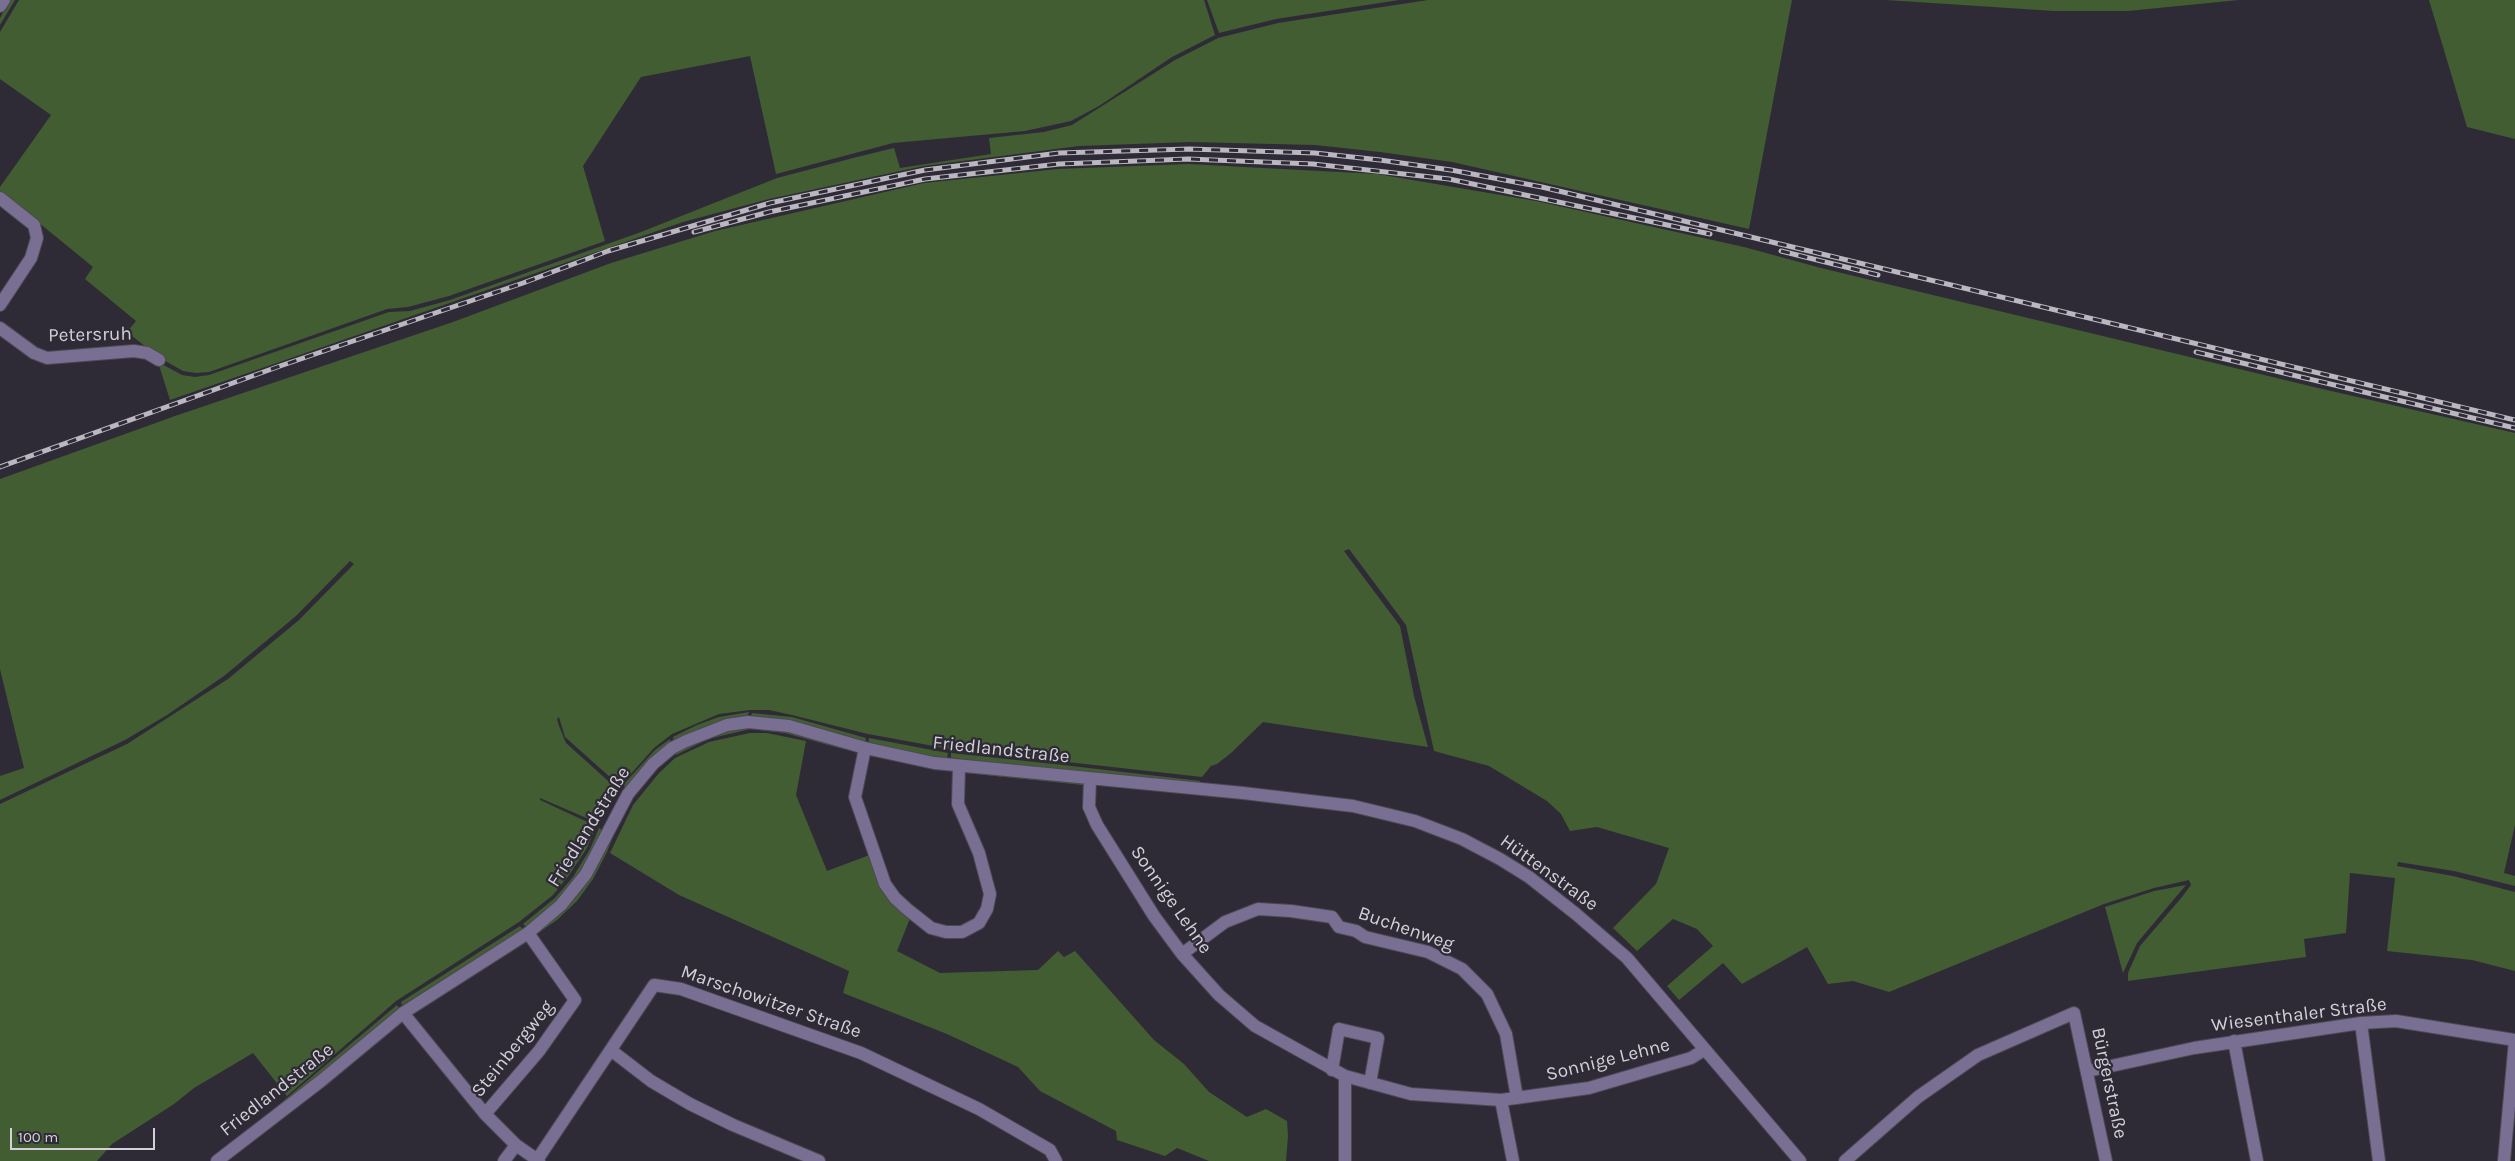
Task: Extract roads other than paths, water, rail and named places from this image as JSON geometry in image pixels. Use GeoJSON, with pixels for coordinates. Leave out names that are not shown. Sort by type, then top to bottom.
{"type":"FeatureCollection","features":[{"type":"Feature","properties":{"kind":"street"},"geometry":{"type":"LineString","coordinates":[[0,6],[4,0]]}},
{"type":"Feature","properties":{"kind":"street"},"geometry":{"type":"LineString","coordinates":[[0,198],[34,225],[37,238],[31,258],[0,305]]}},
{"type":"Feature","properties":{"kind":"street","name":"Petersruh"},"geometry":{"type":"LineString","coordinates":[[0,328],[34,353],[47,358],[134,352],[147,353],[159,360]]}},
{"type":"Feature","properties":{"kind":"street","name":"Friedlandstraße"},"geometry":{"type":"LineString","coordinates":[[217,1161],[321,1081],[403,1014],[528,934],[561,905],[576,888],[595,857],[628,794],[653,764],[672,748],[727,725],[748,722],[790,726],[864,748],[934,763],[1090,779]]}},
{"type":"Feature","properties":{"kind":"street"},"geometry":{"type":"LineString","coordinates":[[864,748],[855,797],[886,884],[907,909],[931,928],[946,932],[962,932],[979,923],[988,909],[990,894],[979,853],[958,804],[959,766]]}},
{"type":"Feature","properties":{"kind":"street","name":"Sonnige Lehne"},"geometry":{"type":"LineString","coordinates":[[1090,779],[1089,807],[1097,824],[1154,916],[1182,954],[1219,995],[1255,1026],[1345,1076],[1411,1094],[1501,1100],[1589,1088],[1691,1058],[1704,1050]]}},
{"type":"Feature","properties":{"kind":"street","name":"Hüttenstraße"},"geometry":{"type":"LineString","coordinates":[[1090,779],[1344,805],[1415,821],[1462,838],[1500,858],[1529,877],[1576,914],[1627,958],[1794,1158]]}},
{"type":"Feature","properties":{"kind":"street","name":"Buchenweg"},"geometry":{"type":"LineString","coordinates":[[1182,954],[1225,922],[1258,909],[1292,911],[1332,918],[1339,927],[1356,931],[1365,937],[1428,952],[1462,969],[1487,994],[1506,1034],[1517,1098]]}},
{"type":"Feature","properties":{"kind":"street","name":"Steinbergweg"},"geometry":{"type":"LineString","coordinates":[[485,1114],[539,1051],[575,1000],[528,934]]}},
{"type":"Feature","properties":{"kind":"street","name":"Marschowitzer Straße"},"geometry":{"type":"LineString","coordinates":[[538,1160],[654,985],[681,989],[861,1053],[979,1109],[1050,1150],[1056,1161]]}},
{"type":"Feature","properties":{"kind":"street"},"geometry":{"type":"LineString","coordinates":[[403,1014],[485,1114],[516,1145],[538,1160]]}},
{"type":"Feature","properties":{"kind":"street","name":"Bürgerstraße"},"geometry":{"type":"LineString","coordinates":[[1844,1161],[1918,1097],[1978,1055],[2074,1014],[2088,1071],[2106,1161]]}},
{"type":"Feature","properties":{"kind":"street","name":"Wiesenthaler Straße"},"geometry":{"type":"LineString","coordinates":[[2088,1071],[2234,1041],[2360,1023],[2396,1021],[2515,1040]]}},
{"type":"Feature","properties":{"kind":"street"},"geometry":{"type":"LineString","coordinates":[[2360,1023],[2379,1161]]}},
{"type":"Feature","properties":{"kind":"street"},"geometry":{"type":"LineString","coordinates":[[1332,1070],[1338,1029],[1378,1038],[1370,1083]]}},
{"type":"Feature","properties":{"kind":"street"},"geometry":{"type":"LineString","coordinates":[[2504,1161],[2515,1040]]}},
{"type":"Feature","properties":{"kind":"street"},"geometry":{"type":"LineString","coordinates":[[2234,1041],[2256,1161]]}},
{"type":"Feature","properties":{"kind":"street"},"geometry":{"type":"LineString","coordinates":[[612,1051],[651,1081],[690,1104],[733,1125],[819,1161]]}},
{"type":"Feature","properties":{"kind":"street"},"geometry":{"type":"LineString","coordinates":[[1345,1076],[1345,1161]]}},
{"type":"Feature","properties":{"kind":"street"},"geometry":{"type":"LineString","coordinates":[[1501,1100],[1513,1161]]}},
{"type":"Feature","properties":{"kind":"street"},"geometry":{"type":"LineString","coordinates":[[504,1161],[516,1145]]}},
{"type":"Feature","properties":{"kind":"railway"},"geometry":{"type":"LineString","coordinates":[[0,467],[280,366],[523,283],[608,251],[770,203],[925,170],[1059,153],[1189,149],[1315,153],[1451,170],[1542,187],[2515,420]]}},
{"type":"Feature","properties":{"kind":"railway"},"geometry":{"type":"LineString","coordinates":[[694,232],[769,212],[925,179],[1059,164],[1188,159],[1313,164],[1449,179],[1710,234]]}},
{"type":"Feature","properties":{"kind":"railway"},"geometry":{"type":"LineString","coordinates":[[1781,251],[1878,275]]}},
{"type":"Feature","properties":{"kind":"railway"},"geometry":{"type":"LineString","coordinates":[[2196,352],[2515,428]]}}]}
